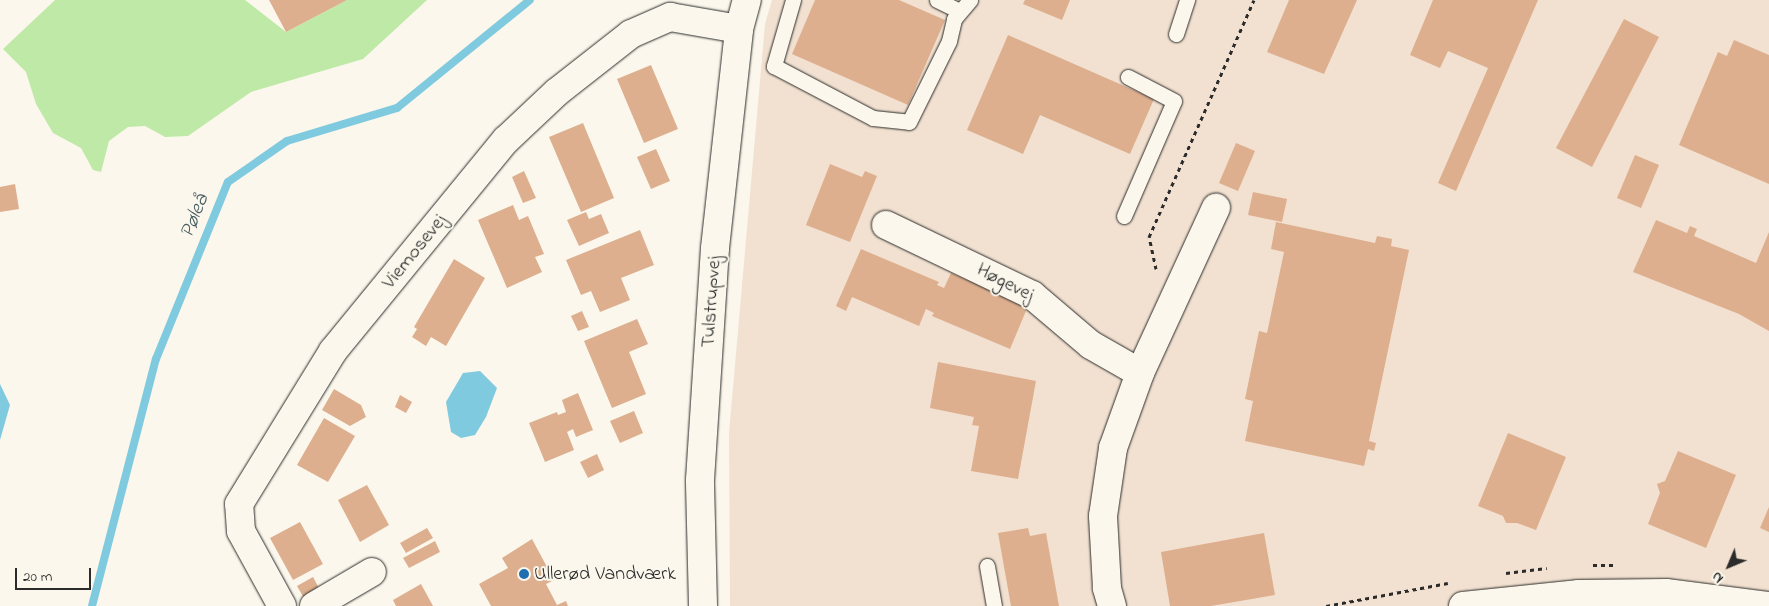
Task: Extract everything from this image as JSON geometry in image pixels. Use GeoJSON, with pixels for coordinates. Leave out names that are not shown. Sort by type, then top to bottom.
{"type":"FeatureCollection","features":[{"type":"Feature","properties":{"kind":"street","name":"Tulstrupvej"},"geometry":{"type":"LineString","coordinates":[[703,606],[701,471],[715,248],[739,29],[747,0]]}},
{"type":"Feature","properties":{"kind":"street","name":"Viemosevej"},"geometry":{"type":"LineString","coordinates":[[282,606],[241,531],[239,504],[333,351],[506,140],[557,92],[631,34],[670,17],[739,29]]}},
{"type":"Feature","properties":{"kind":"street"},"geometry":{"type":"LineString","coordinates":[[1112,606],[1107,588],[1103,516],[1113,448],[1140,373],[1216,208]]}},
{"type":"Feature","properties":{"kind":"street","name":"Høgevej"},"geometry":{"type":"LineString","coordinates":[[886,225],[1032,295],[1091,344],[1140,373]]}},
{"type":"Feature","properties":{"kind":"street"},"geometry":{"type":"LineString","coordinates":[[314,606],[372,572]]}},
{"type":"Feature","properties":{"kind":"street"},"geometry":{"type":"LineString","coordinates":[[1463,606],[1579,594],[1666,593],[1767,606]]}},
{"type":"Feature","properties":{"kind":"lane"},"geometry":{"type":"LineString","coordinates":[[793,0],[774,66],[873,118],[909,122],[949,41],[954,19],[965,5],[937,0]]}},
{"type":"Feature","properties":{"kind":"lane"},"geometry":{"type":"LineString","coordinates":[[1176,34],[1187,0]]}},
{"type":"Feature","properties":{"kind":"lane"},"geometry":{"type":"LineString","coordinates":[[1124,216],[1174,101],[1128,77]]}},
{"type":"Feature","properties":{"kind":"lane"},"geometry":{"type":"LineString","coordinates":[[987,566],[994,606]]}},
{"type":"Feature","properties":{"kind":"shaded area"},"geometry":{"type":"Polygon","coordinates":[[[772,0],[1769,0],[1769,606],[730,606],[729,433],[765,24],[772,0]]]}},
{"type":"Feature","properties":{"kind":"green space"},"geometry":{"type":"Polygon","coordinates":[[[55,0],[245,0],[286,32],[347,0],[427,0],[363,59],[251,92],[188,136],[165,137],[145,126],[128,127],[109,141],[101,172],[93,170],[81,148],[53,133],[36,104],[26,72],[3,49],[55,0]]]}},
{"type":"Feature","properties":{"kind":"water"},"geometry":{"type":"Polygon","coordinates":[[[480,371],[497,388],[486,417],[475,435],[461,438],[451,432],[446,402],[463,373],[480,371]]]}},
{"type":"Feature","properties":{"kind":"water"},"geometry":{"type":"Polygon","coordinates":[[[0,384],[10,405],[0,440],[0,384]]]}},
{"type":"Feature","properties":{"kind":"building"},"geometry":{"type":"Polygon","coordinates":[[[269,0],[347,0],[286,32],[269,0]]]}},
{"type":"Feature","properties":{"kind":"building"},"geometry":{"type":"Polygon","coordinates":[[[815,0],[899,0],[945,20],[908,105],[792,54],[815,0]]]}},
{"type":"Feature","properties":{"kind":"building"},"geometry":{"type":"Polygon","coordinates":[[[1025,0],[1070,0],[1062,20],[1023,4],[1025,0]]]}},
{"type":"Feature","properties":{"kind":"building"},"geometry":{"type":"Polygon","coordinates":[[[1289,0],[1357,0],[1324,74],[1267,52],[1289,0]]]}},
{"type":"Feature","properties":{"kind":"building"},"geometry":{"type":"Polygon","coordinates":[[[1433,0],[1538,0],[1456,191],[1438,183],[1488,68],[1448,51],[1440,68],[1410,55],[1433,0]]]}},
{"type":"Feature","properties":{"kind":"building"},"geometry":{"type":"Polygon","coordinates":[[[1624,19],[1659,37],[1592,167],[1556,148],[1624,19]]]}},
{"type":"Feature","properties":{"kind":"building"},"geometry":{"type":"Polygon","coordinates":[[[1008,35],[1154,99],[1130,154],[1040,115],[1023,154],[967,130],[1008,35]]]}},
{"type":"Feature","properties":{"kind":"building"},"geometry":{"type":"Polygon","coordinates":[[[1734,40],[1769,55],[1769,184],[1679,145],[1718,52],[1727,56],[1734,40]]]}},
{"type":"Feature","properties":{"kind":"building"},"geometry":{"type":"Polygon","coordinates":[[[651,65],[678,129],[644,143],[617,79],[651,65]]]}},
{"type":"Feature","properties":{"kind":"building"},"geometry":{"type":"Polygon","coordinates":[[[583,123],[614,198],[581,212],[549,137],[583,123]]]}},
{"type":"Feature","properties":{"kind":"building"},"geometry":{"type":"Polygon","coordinates":[[[1236,143],[1255,151],[1238,191],[1219,183],[1236,143]]]}},
{"type":"Feature","properties":{"kind":"building"},"geometry":{"type":"Polygon","coordinates":[[[656,149],[670,181],[651,189],[637,157],[656,149]]]}},
{"type":"Feature","properties":{"kind":"building"},"geometry":{"type":"Polygon","coordinates":[[[1635,155],[1659,165],[1641,208],[1617,198],[1635,155]]]}},
{"type":"Feature","properties":{"kind":"building"},"geometry":{"type":"Polygon","coordinates":[[[830,164],[862,177],[865,171],[877,176],[850,242],[806,225],[830,164]]]}},
{"type":"Feature","properties":{"kind":"building"},"geometry":{"type":"Polygon","coordinates":[[[524,171],[536,198],[523,203],[512,177],[524,171]]]}},
{"type":"Feature","properties":{"kind":"building"},"geometry":{"type":"Polygon","coordinates":[[[15,184],[19,209],[0,212],[0,187],[15,184]]]}},
{"type":"Feature","properties":{"kind":"building"},"geometry":{"type":"Polygon","coordinates":[[[1253,192],[1287,199],[1282,222],[1248,215],[1253,192]]]}},
{"type":"Feature","properties":{"kind":"building"},"geometry":{"type":"Polygon","coordinates":[[[513,205],[519,220],[528,216],[544,254],[535,257],[542,272],[507,288],[478,220],[513,205]]]}},
{"type":"Feature","properties":{"kind":"building"},"geometry":{"type":"Polygon","coordinates":[[[586,212],[589,219],[601,214],[609,233],[579,246],[567,220],[586,212]]]}},
{"type":"Feature","properties":{"kind":"building"},"geometry":{"type":"Polygon","coordinates":[[[1656,220],[1687,233],[1690,226],[1697,229],[1694,236],[1756,263],[1769,232],[1769,331],[1739,314],[1633,272],[1656,220]]]}},
{"type":"Feature","properties":{"kind":"building"},"geometry":{"type":"Polygon","coordinates":[[[1276,222],[1375,243],[1377,236],[1392,239],[1391,246],[1409,250],[1369,441],[1376,443],[1374,451],[1368,449],[1364,466],[1245,441],[1253,401],[1245,399],[1259,331],[1267,333],[1284,252],[1271,249],[1276,222]]]}},
{"type":"Feature","properties":{"kind":"building"},"geometry":{"type":"Polygon","coordinates":[[[640,230],[654,265],[621,278],[630,300],[600,312],[591,291],[581,295],[566,260],[640,230]]]}},
{"type":"Feature","properties":{"kind":"building"},"geometry":{"type":"Polygon","coordinates":[[[861,249],[939,282],[937,285],[944,288],[951,273],[1028,306],[1010,349],[932,316],[934,313],[926,309],[919,326],[852,297],[846,311],[836,306],[861,249]]]}},
{"type":"Feature","properties":{"kind":"building"},"geometry":{"type":"Polygon","coordinates":[[[454,259],[485,278],[446,346],[431,337],[426,346],[412,337],[417,329],[414,327],[454,259]]]}},
{"type":"Feature","properties":{"kind":"building"},"geometry":{"type":"Polygon","coordinates":[[[582,311],[589,327],[578,331],[571,316],[582,311]]]}},
{"type":"Feature","properties":{"kind":"building"},"geometry":{"type":"Polygon","coordinates":[[[637,319],[648,344],[629,352],[646,394],[612,408],[584,341],[637,319]]]}},
{"type":"Feature","properties":{"kind":"building"},"geometry":{"type":"Polygon","coordinates":[[[938,362],[1036,381],[1018,479],[971,471],[979,426],[972,425],[974,417],[930,408],[938,362]]]}},
{"type":"Feature","properties":{"kind":"building"},"geometry":{"type":"Polygon","coordinates":[[[334,389],[361,405],[366,417],[350,426],[322,410],[334,389]]]}},
{"type":"Feature","properties":{"kind":"building"},"geometry":{"type":"Polygon","coordinates":[[[578,393],[593,430],[576,437],[573,429],[567,432],[574,450],[545,462],[529,423],[557,412],[558,415],[566,412],[562,400],[578,393]]]}},
{"type":"Feature","properties":{"kind":"building"},"geometry":{"type":"Polygon","coordinates":[[[400,395],[412,402],[406,413],[395,407],[400,395]]]}},
{"type":"Feature","properties":{"kind":"building"},"geometry":{"type":"Polygon","coordinates":[[[634,411],[643,433],[620,443],[610,421],[634,411]]]}},
{"type":"Feature","properties":{"kind":"building"},"geometry":{"type":"Polygon","coordinates":[[[324,418],[355,436],[328,482],[297,465],[324,418]]]}},
{"type":"Feature","properties":{"kind":"building"},"geometry":{"type":"Polygon","coordinates":[[[1508,433],[1566,457],[1536,530],[1517,523],[1506,523],[1503,516],[1478,506],[1508,433]]]}},
{"type":"Feature","properties":{"kind":"building"},"geometry":{"type":"Polygon","coordinates":[[[1678,451],[1736,475],[1706,548],[1648,524],[1660,493],[1657,484],[1665,481],[1678,451]]]}},
{"type":"Feature","properties":{"kind":"building"},"geometry":{"type":"Polygon","coordinates":[[[597,454],[604,470],[588,478],[580,462],[597,454]]]}},
{"type":"Feature","properties":{"kind":"building"},"geometry":{"type":"Polygon","coordinates":[[[367,485],[389,525],[360,542],[338,500],[367,485]]]}},
{"type":"Feature","properties":{"kind":"building"},"geometry":{"type":"Polygon","coordinates":[[[1769,507],[1769,532],[1760,528],[1769,507]]]}},
{"type":"Feature","properties":{"kind":"building"},"geometry":{"type":"Polygon","coordinates":[[[300,522],[323,564],[293,580],[270,538],[300,522]]]}},
{"type":"Feature","properties":{"kind":"building"},"geometry":{"type":"Polygon","coordinates":[[[427,528],[433,538],[406,553],[400,543],[427,528]]]}},
{"type":"Feature","properties":{"kind":"building"},"geometry":{"type":"Polygon","coordinates":[[[1028,528],[1030,536],[1046,533],[1059,606],[1011,606],[998,533],[1028,528]]]}},
{"type":"Feature","properties":{"kind":"building"},"geometry":{"type":"Polygon","coordinates":[[[1264,533],[1275,595],[1211,606],[1170,606],[1161,552],[1264,533]]]}},
{"type":"Feature","properties":{"kind":"building","name":"Ullerød Vandværk"},"geometry":{"type":"Polygon","coordinates":[[[532,539],[554,580],[546,584],[557,605],[566,601],[568,606],[491,606],[479,584],[508,568],[502,558],[532,539]]]}},
{"type":"Feature","properties":{"kind":"building"},"geometry":{"type":"Polygon","coordinates":[[[435,541],[440,552],[409,568],[403,558],[435,541]]]}},
{"type":"Feature","properties":{"kind":"building"},"geometry":{"type":"Polygon","coordinates":[[[313,577],[321,592],[305,600],[297,586],[313,577]]]}},
{"type":"Feature","properties":{"kind":"building"},"geometry":{"type":"Polygon","coordinates":[[[421,584],[433,606],[396,606],[393,600],[421,584]]]}},
{"type":"Feature","properties":{"kind":"waterway","name":"Pøleå"},"geometry":{"type":"LineString","coordinates":[[92,606],[156,359],[228,182],[287,141],[397,108],[530,0]]}},
{"type":"Feature","properties":{"kind":"place","name":"Ullerød Vandværk"},"geometry":{"type":"Point","coordinates":[524,574]}}]}
